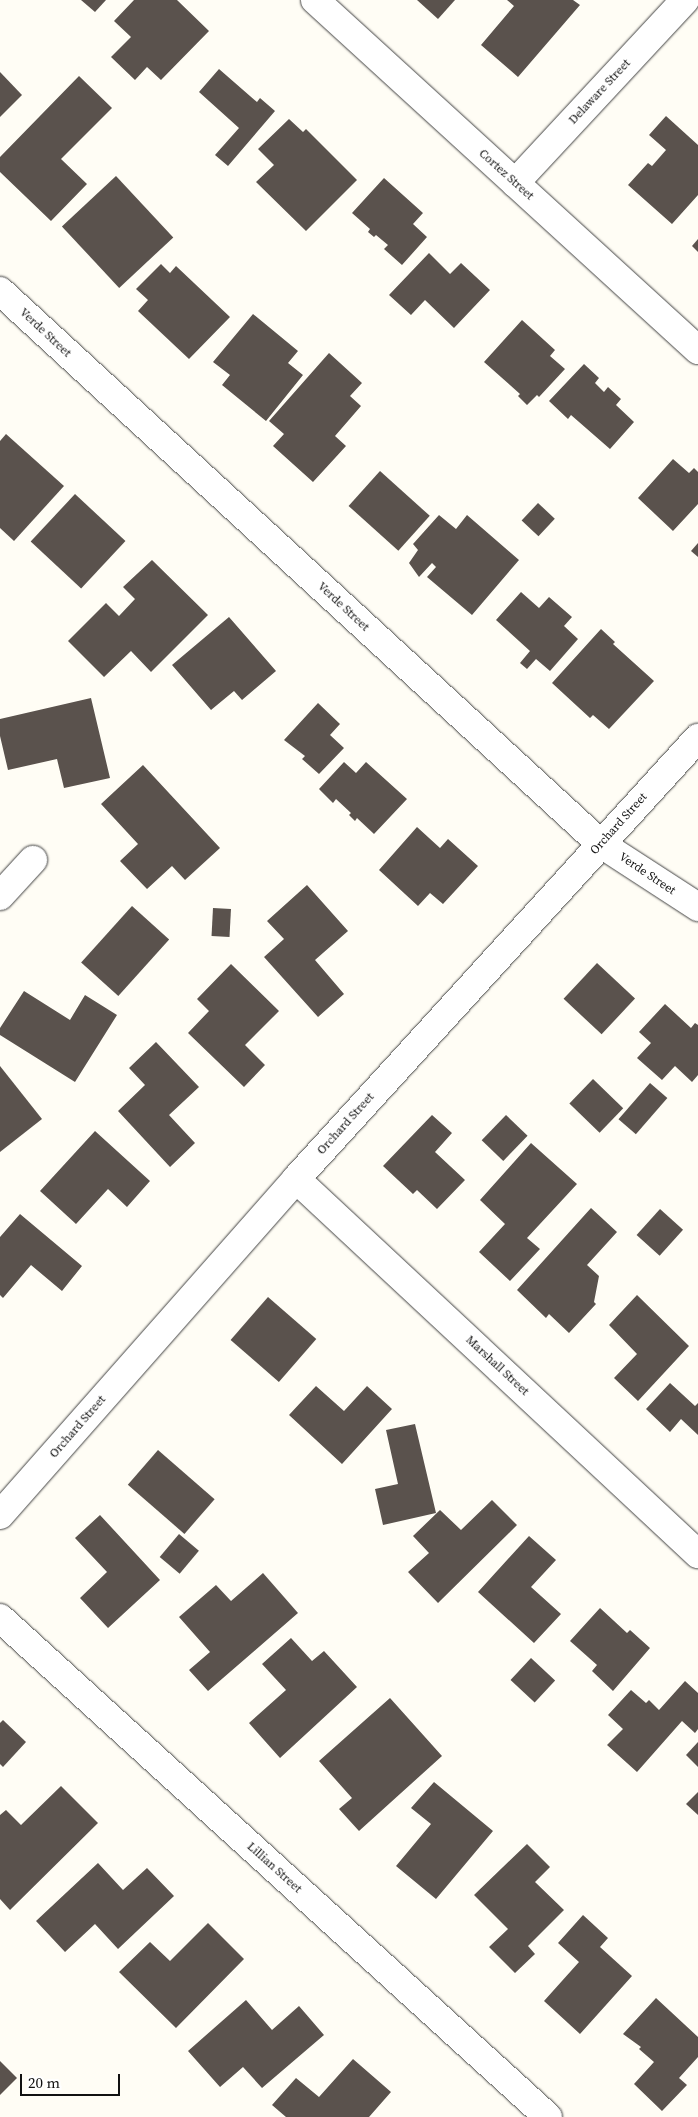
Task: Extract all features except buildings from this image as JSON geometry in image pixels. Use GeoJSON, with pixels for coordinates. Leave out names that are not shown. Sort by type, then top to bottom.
{"type":"FeatureCollection","features":[{"type":"Feature","properties":{"kind":"street","name":"Cortez Street"},"geometry":{"type":"LineString","coordinates":[[315,0],[698,350]]}},
{"type":"Feature","properties":{"kind":"street","name":"Delaware Street"},"geometry":{"type":"LineString","coordinates":[[515,183],[685,0]]}},
{"type":"Feature","properties":{"kind":"street","name":"Verde Street"},"geometry":{"type":"LineString","coordinates":[[0,292],[602,844],[698,907]]}},
{"type":"Feature","properties":{"kind":"street","name":"Orchard Street"},"geometry":{"type":"LineString","coordinates":[[0,1515],[296,1179],[698,738]]}},
{"type":"Feature","properties":{"kind":"street"},"geometry":{"type":"LineString","coordinates":[[0,896],[33,860]]}},
{"type":"Feature","properties":{"kind":"street","name":"Marshall Street"},"geometry":{"type":"LineString","coordinates":[[296,1179],[698,1554]]}},
{"type":"Feature","properties":{"kind":"street","name":"Lillian Street"},"geometry":{"type":"LineString","coordinates":[[0,1618],[548,2117]]}}]}
